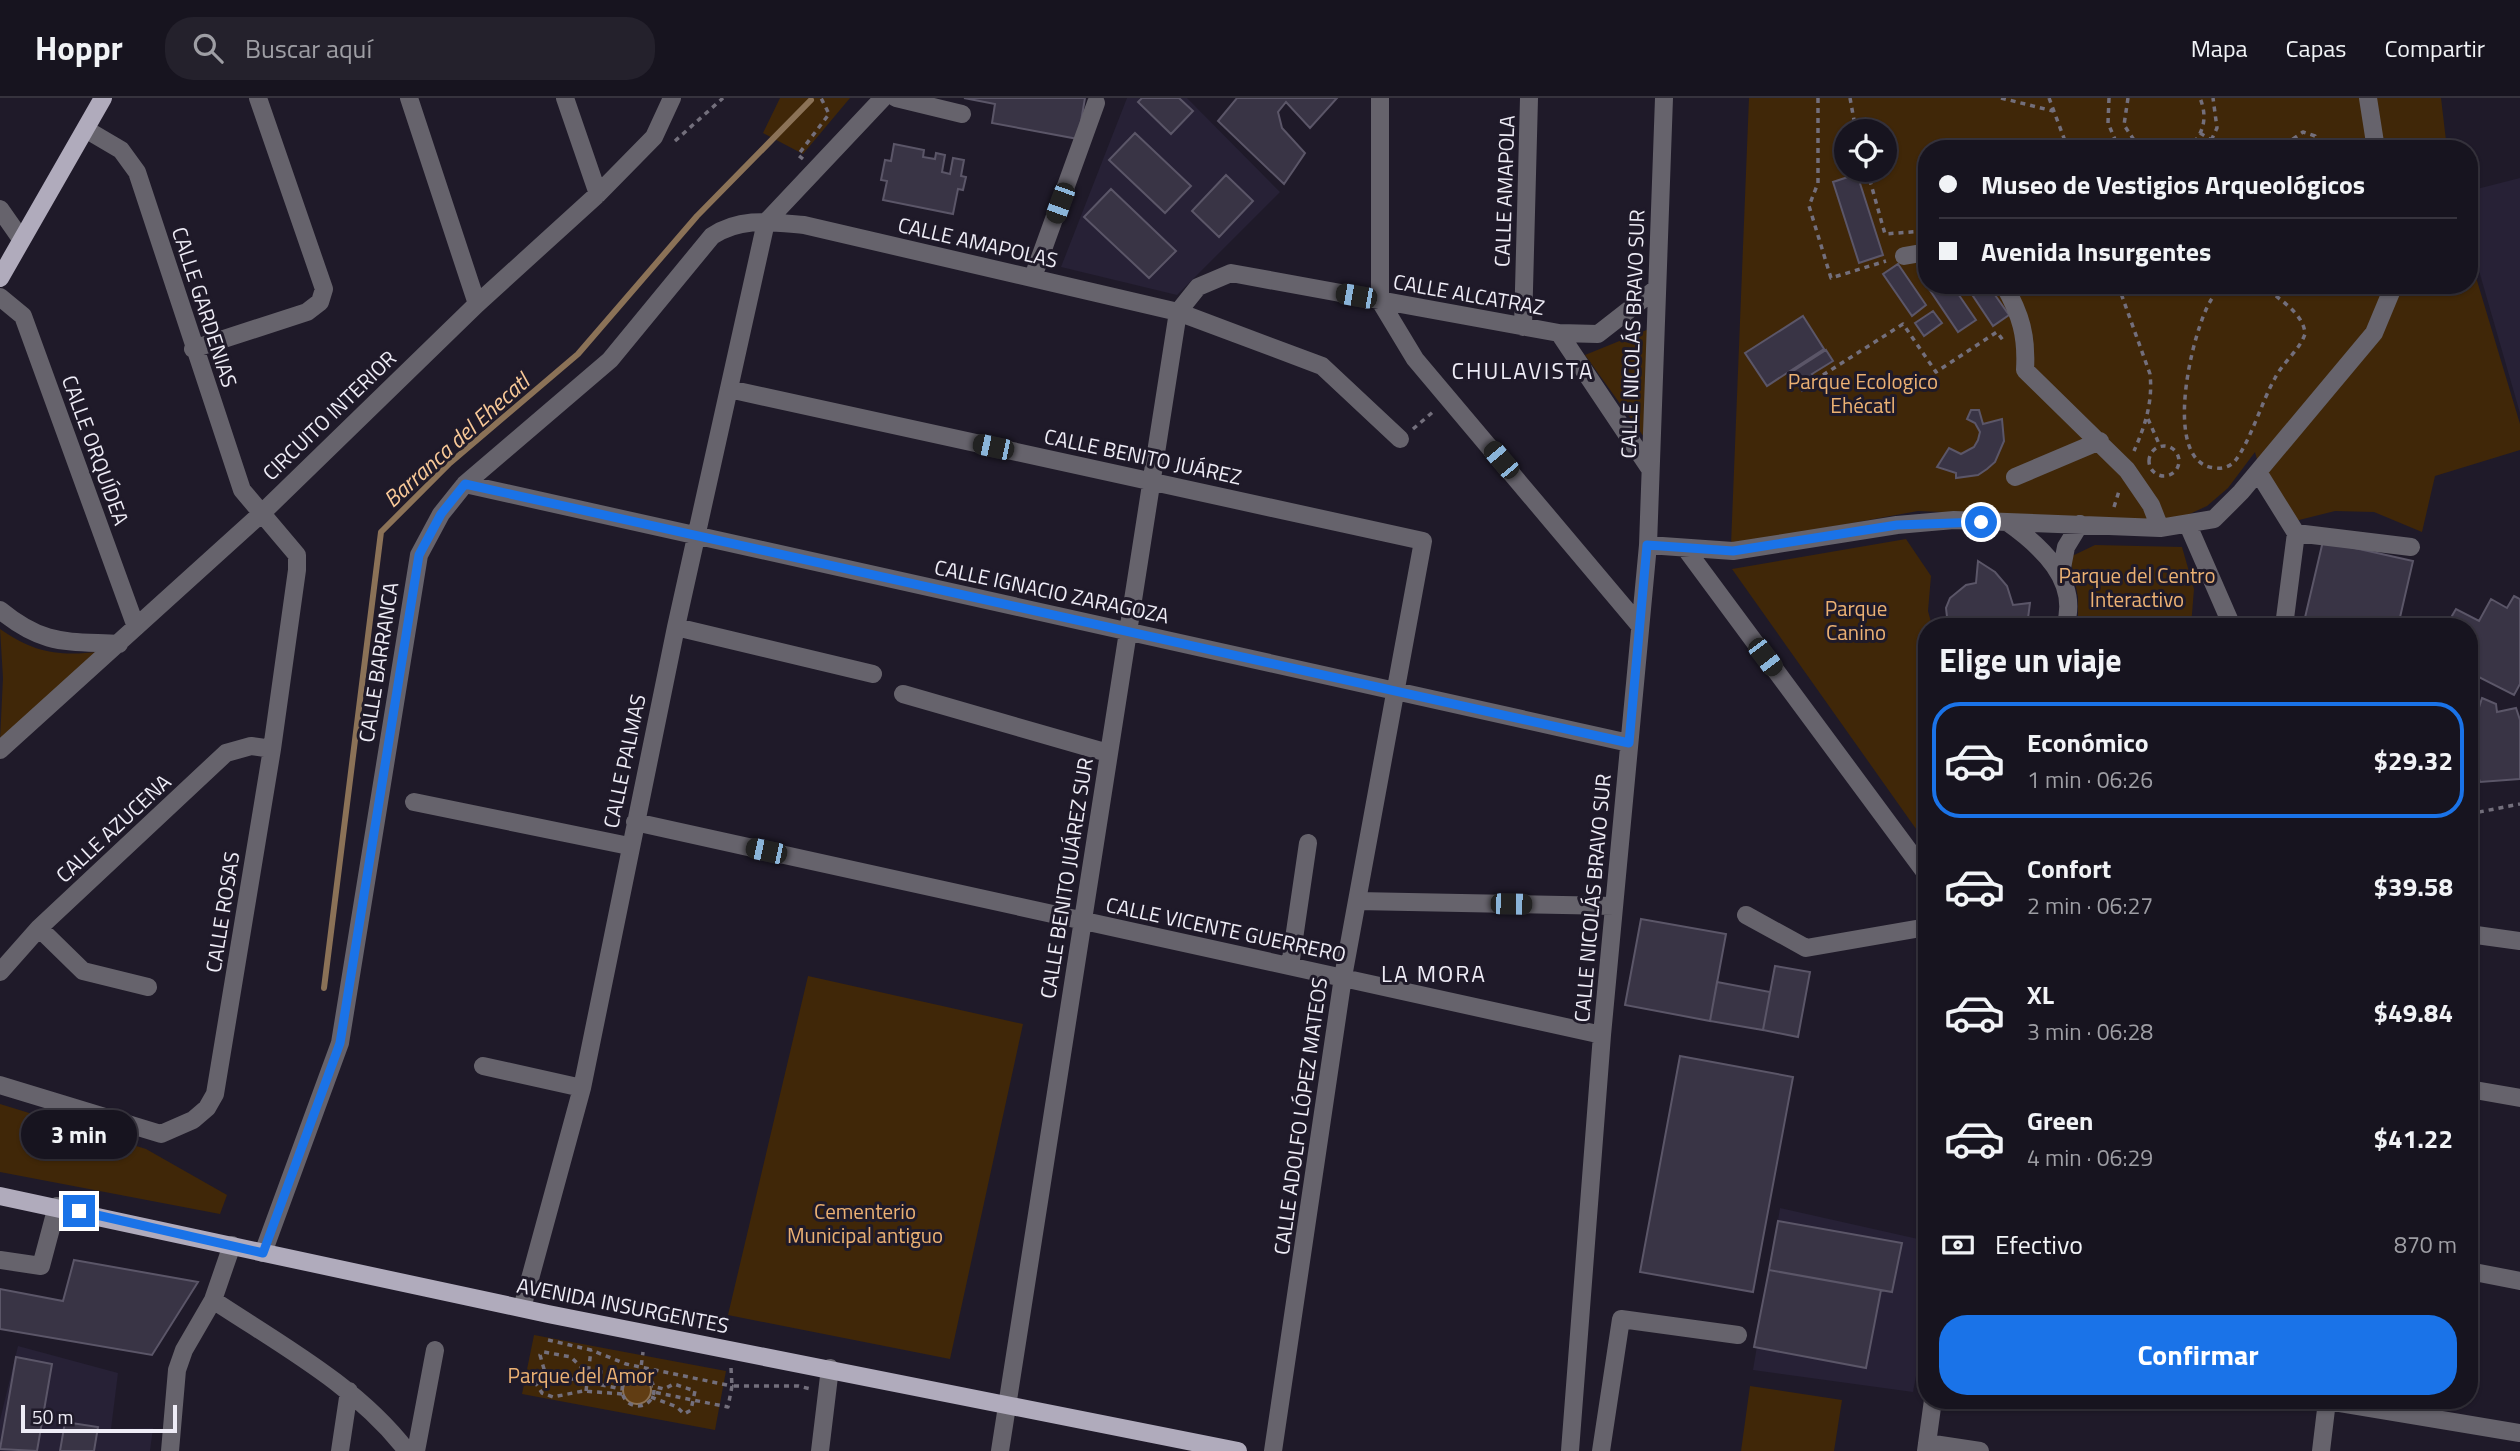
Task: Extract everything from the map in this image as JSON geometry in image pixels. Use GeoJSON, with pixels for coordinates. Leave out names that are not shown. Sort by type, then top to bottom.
{"type":"FeatureCollection","features":[{"type":"Feature","properties":{"kind":"main road"},"geometry":{"type":"LineString","coordinates":[[0,278],[11,248],[87,130],[103,98]]}},
{"type":"Feature","properties":{"kind":"main road","name":"AVENIDA INSURGENTES"},"geometry":{"type":"LineString","coordinates":[[0,1196],[57,1206],[522,1308],[1238,1451]]}},
{"type":"Feature","properties":{"kind":"street"},"geometry":{"type":"LineString","coordinates":[[194,349],[307,312],[320,302],[324,289],[258,98]]}},
{"type":"Feature","properties":{"kind":"street"},"geometry":{"type":"LineString","coordinates":[[409,98],[477,304]]}},
{"type":"Feature","properties":{"kind":"street"},"geometry":{"type":"LineString","coordinates":[[565,98],[598,194]]}},
{"type":"Feature","properties":{"kind":"street","name":"CIRCUITO INTERIOR"},"geometry":{"type":"LineString","coordinates":[[0,750],[262,513],[477,304],[598,194],[654,137],[671,98]]}},
{"type":"Feature","properties":{"kind":"street"},"geometry":{"type":"LineString","coordinates":[[766,222],[883,98]]}},
{"type":"Feature","properties":{"kind":"street"},"geometry":{"type":"LineString","coordinates":[[896,98],[962,114]]}},
{"type":"Feature","properties":{"kind":"street"},"geometry":{"type":"LineString","coordinates":[[1380,98],[1381,300],[1415,359],[1640,625]]}},
{"type":"Feature","properties":{"kind":"street","name":"CALLE AMAPOLA"},"geometry":{"type":"LineString","coordinates":[[1523,327],[1529,98]]}},
{"type":"Feature","properties":{"kind":"street","name":"CALLE NICOLÁS BRAVO SUR"},"geometry":{"type":"LineString","coordinates":[[1570,1451],[1602,1035],[1647,545],[1664,98]]}},
{"type":"Feature","properties":{"kind":"street"},"geometry":{"type":"LineString","coordinates":[[2368,98],[2375,140]]}},
{"type":"Feature","properties":{"kind":"street"},"geometry":{"type":"LineString","coordinates":[[1033,277],[1096,103]]}},
{"type":"Feature","properties":{"kind":"street","name":"CALLE GARDENIAS"},"geometry":{"type":"LineString","coordinates":[[87,130],[121,150],[137,172],[242,490],[262,513]]}},
{"type":"Feature","properties":{"kind":"street"},"geometry":{"type":"LineString","coordinates":[[0,209],[11,248]]}},
{"type":"Feature","properties":{"kind":"street","name":"CALLE BARRANCA"},"geometry":{"type":"LineString","coordinates":[[263,1253],[340,1043],[419,555],[441,514],[465,484],[610,360],[712,236],[727,226],[747,221],[766,222]]}},
{"type":"Feature","properties":{"kind":"street","name":"CALLE AMAPOLAS"},"geometry":{"type":"LineString","coordinates":[[766,222],[804,225],[1178,312],[1322,366],[1400,439]]}},
{"type":"Feature","properties":{"kind":"street","name":"CALLE PALMAS"},"geometry":{"type":"LineString","coordinates":[[522,1308],[582,1088],[629,846],[766,222]]}},
{"type":"Feature","properties":{"kind":"street"},"geometry":{"type":"LineString","coordinates":[[1904,256],[1918,254]]}},
{"type":"Feature","properties":{"kind":"street","name":"CALLE ALCATRAZ"},"geometry":{"type":"LineString","coordinates":[[1178,312],[1198,287],[1231,273],[1559,333],[1598,334],[1657,288]]}},
{"type":"Feature","properties":{"kind":"street"},"geometry":{"type":"LineString","coordinates":[[2009,294],[2019,311],[2027,339],[2025,370],[2127,470],[2151,505],[2161,528]]}},
{"type":"Feature","properties":{"kind":"street"},"geometry":{"type":"LineString","coordinates":[[1647,545],[1733,551],[1897,525],[1954,520],[2161,528],[2214,519],[2258,472],[2374,333],[2390,294]]}},
{"type":"Feature","properties":{"kind":"street","name":"CALLE ORQUÍDEA"},"geometry":{"type":"LineString","coordinates":[[0,297],[23,316],[136,627]]}},
{"type":"Feature","properties":{"kind":"street","name":"CALLE BENITO JUÁREZ SUR"},"geometry":{"type":"LineString","coordinates":[[1000,1451],[1178,312]]}},
{"type":"Feature","properties":{"kind":"street","name":"CALLE ALCATRAZ"},"geometry":{"type":"LineString","coordinates":[[1559,333],[1650,469]]}},
{"type":"Feature","properties":{"kind":"street","name":"CALLE BENITO JUÁREZ"},"geometry":{"type":"LineString","coordinates":[[729,388],[1423,541]]}},
{"type":"Feature","properties":{"kind":"street"},"geometry":{"type":"LineString","coordinates":[[2015,477],[2100,441]]}},
{"type":"Feature","properties":{"kind":"street"},"geometry":{"type":"LineString","coordinates":[[2258,472],[2296,533],[2285,618]]}},
{"type":"Feature","properties":{"kind":"street","name":"CALLE IGNACIO ZARAGOZA"},"geometry":{"type":"LineString","coordinates":[[465,484],[1629,743]]}},
{"type":"Feature","properties":{"kind":"street","name":"CALLE ROSAS"},"geometry":{"type":"LineString","coordinates":[[0,1085],[161,1134],[179,1129],[207,1108],[215,1094],[272,749],[297,555],[262,513]]}},
{"type":"Feature","properties":{"kind":"street"},"geometry":{"type":"LineString","coordinates":[[2007,522],[2036,543],[2061,573]]}},
{"type":"Feature","properties":{"kind":"street"},"geometry":{"type":"LineString","coordinates":[[2068,618],[2061,573],[2066,547],[2080,524]]}},
{"type":"Feature","properties":{"kind":"street"},"geometry":{"type":"LineString","coordinates":[[2188,525],[2229,618]]}},
{"type":"Feature","properties":{"kind":"street"},"geometry":{"type":"LineString","coordinates":[[2296,533],[2411,547]]}},
{"type":"Feature","properties":{"kind":"street","name":"CALLE ADOLFO LÓPEZ MATEOS"},"geometry":{"type":"LineString","coordinates":[[1273,1451],[1343,977],[1423,541]]}},
{"type":"Feature","properties":{"kind":"street"},"geometry":{"type":"LineString","coordinates":[[1685,548],[1918,863]]}},
{"type":"Feature","properties":{"kind":"street"},"geometry":{"type":"LineString","coordinates":[[0,610],[23,629],[44,639],[120,643]]}},
{"type":"Feature","properties":{"kind":"street"},"geometry":{"type":"LineString","coordinates":[[676,627],[873,674]]}},
{"type":"Feature","properties":{"kind":"street"},"geometry":{"type":"LineString","coordinates":[[903,694],[1108,753]]}},
{"type":"Feature","properties":{"kind":"street","name":"CALLE AZUCENA"},"geometry":{"type":"LineString","coordinates":[[0,972],[39,928],[226,753],[251,746],[272,749]]}},
{"type":"Feature","properties":{"kind":"street"},"geometry":{"type":"LineString","coordinates":[[414,802],[629,846]]}},
{"type":"Feature","properties":{"kind":"street","name":"CALLE VICENTE GUERRERO"},"geometry":{"type":"LineString","coordinates":[[635,822],[1602,1035]]}},
{"type":"Feature","properties":{"kind":"street"},"geometry":{"type":"LineString","coordinates":[[1290,966],[1308,843]]}},
{"type":"Feature","properties":{"kind":"street"},"geometry":{"type":"LineString","coordinates":[[1357,901],[1614,906]]}},
{"type":"Feature","properties":{"kind":"street"},"geometry":{"type":"LineString","coordinates":[[1746,915],[1806,948],[1918,929]]}},
{"type":"Feature","properties":{"kind":"street"},"geometry":{"type":"LineString","coordinates":[[39,928],[83,971],[148,987]]}},
{"type":"Feature","properties":{"kind":"street"},"geometry":{"type":"LineString","coordinates":[[2478,935],[2520,941]]}},
{"type":"Feature","properties":{"kind":"street"},"geometry":{"type":"LineString","coordinates":[[483,1066],[582,1088]]}},
{"type":"Feature","properties":{"kind":"street"},"geometry":{"type":"LineString","coordinates":[[2478,1091],[2520,1098]]}},
{"type":"Feature","properties":{"kind":"street"},"geometry":{"type":"LineString","coordinates":[[0,1260],[41,1266],[57,1206]]}},
{"type":"Feature","properties":{"kind":"street"},"geometry":{"type":"LineString","coordinates":[[170,1451],[177,1370],[184,1350],[213,1300],[232,1245]]}},
{"type":"Feature","properties":{"kind":"street"},"geometry":{"type":"LineString","coordinates":[[2478,1273],[2520,1281]]}},
{"type":"Feature","properties":{"kind":"street"},"geometry":{"type":"LineString","coordinates":[[213,1300],[349,1391],[385,1422],[407,1451]]}},
{"type":"Feature","properties":{"kind":"street"},"geometry":{"type":"LineString","coordinates":[[1605,1450],[1621,1319],[1738,1335]]}},
{"type":"Feature","properties":{"kind":"street"},"geometry":{"type":"LineString","coordinates":[[416,1451],[435,1350]]}},
{"type":"Feature","properties":{"kind":"street"},"geometry":{"type":"LineString","coordinates":[[820,1451],[830,1368]]}},
{"type":"Feature","properties":{"kind":"street"},"geometry":{"type":"LineString","coordinates":[[340,1451],[349,1391]]}},
{"type":"Feature","properties":{"kind":"street"},"geometry":{"type":"LineString","coordinates":[[1932,1409],[1927,1447],[1980,1451]]}},
{"type":"Feature","properties":{"kind":"street"},"geometry":{"type":"LineString","coordinates":[[2320,1451],[2326,1409]]}},
{"type":"Feature","properties":{"kind":"street"},"geometry":{"type":"LineString","coordinates":[[2375,1409],[2520,1433]]}},
{"type":"Feature","properties":{"kind":"path"},"geometry":{"type":"LineString","coordinates":[[798,155],[829,114],[821,98]]}},
{"type":"Feature","properties":{"kind":"path"},"geometry":{"type":"LineString","coordinates":[[1818,98],[1818,183],[1809,206],[1830,278],[1904,256]]}},
{"type":"Feature","properties":{"kind":"path"},"geometry":{"type":"LineString","coordinates":[[1850,98],[1854,119]]}},
{"type":"Feature","properties":{"kind":"path"},"geometry":{"type":"LineString","coordinates":[[2001,98],[2053,111]]}},
{"type":"Feature","properties":{"kind":"path"},"geometry":{"type":"LineString","coordinates":[[2049,98],[2064,140]]}},
{"type":"Feature","properties":{"kind":"path"},"geometry":{"type":"LineString","coordinates":[[2109,98],[2108,123],[2115,140]]}},
{"type":"Feature","properties":{"kind":"path"},"geometry":{"type":"LineString","coordinates":[[2128,98],[2124,125],[2133,140]]}},
{"type":"Feature","properties":{"kind":"path"},"geometry":{"type":"LineString","coordinates":[[2195,140],[2205,118],[2200,98]]}},
{"type":"Feature","properties":{"kind":"path"},"geometry":{"type":"LineString","coordinates":[[2213,98],[2217,128],[2213,140]]}},
{"type":"Feature","properties":{"kind":"path"},"geometry":{"type":"LineString","coordinates":[[2294,140],[2295,136],[2307,132],[2318,140]]}},
{"type":"Feature","properties":{"kind":"path"},"geometry":{"type":"LineString","coordinates":[[2200,134],[2211,140]]}},
{"type":"Feature","properties":{"kind":"path"},"geometry":{"type":"LineString","coordinates":[[1870,182],[1885,233],[1918,231]]}},
{"type":"Feature","properties":{"kind":"path"},"geometry":{"type":"LineString","coordinates":[[2107,525],[2147,417],[2152,388],[2150,374],[2122,294]]}},
{"type":"Feature","properties":{"kind":"path"},"geometry":{"type":"LineString","coordinates":[[2217,294],[2209,302],[2189,367],[2183,406],[2184,428],[2196,459],[2203,465],[2220,469],[2235,461],[2276,376],[2305,334],[2305,326],[2298,316],[2272,294]]}},
{"type":"Feature","properties":{"kind":"path"},"geometry":{"type":"LineString","coordinates":[[1823,375],[1903,324],[1936,372],[1997,332],[2025,370]]}},
{"type":"Feature","properties":{"kind":"path"},"geometry":{"type":"LineString","coordinates":[[1400,439],[1449,398]]}},
{"type":"Feature","properties":{"kind":"path"},"geometry":{"type":"LineString","coordinates":[[2147,417],[2160,446]]}},
{"type":"Feature","properties":{"kind":"path"},"geometry":{"type":"LineString","coordinates":[[2160,446],[2170,447],[2179,458],[2175,471],[2166,476],[2157,474],[2148,462],[2152,452],[2160,446]]}},
{"type":"Feature","properties":{"kind":"path"},"geometry":{"type":"LineString","coordinates":[[2478,812],[2520,804]]}},
{"type":"Feature","properties":{"kind":"path"},"geometry":{"type":"LineString","coordinates":[[622,1389],[548,1396],[535,1382],[542,1373],[544,1364],[540,1355],[544,1352],[548,1340],[590,1350],[626,1364],[694,1379],[732,1386],[797,1386],[827,1393]]}},
{"type":"Feature","properties":{"kind":"path"},"geometry":{"type":"LineString","coordinates":[[586,1391],[590,1350]]}},
{"type":"Feature","properties":{"kind":"path"},"geometry":{"type":"LineString","coordinates":[[544,1352],[571,1357],[588,1373],[603,1372],[622,1389],[628,1402],[637,1406],[652,1395],[728,1407],[732,1386]]}},
{"type":"Feature","properties":{"kind":"path"},"geometry":{"type":"LineString","coordinates":[[542,1373],[622,1389]]}},
{"type":"Feature","properties":{"kind":"path"},"geometry":{"type":"LineString","coordinates":[[622,1389],[630,1377],[640,1375],[652,1386],[664,1389],[674,1384],[695,1391]]}},
{"type":"Feature","properties":{"kind":"path"},"geometry":{"type":"LineString","coordinates":[[652,1395],[665,1405],[677,1407],[684,1414],[691,1410],[695,1391],[694,1379]]}},
{"type":"Feature","properties":{"kind":"path"},"geometry":{"type":"LineString","coordinates":[[652,1386],[652,1395]]}},
{"type":"Feature","properties":{"kind":"shaded area"},"geometry":{"type":"Polygon","coordinates":[[[1127,98],[1187,98],[1280,192],[1177,295],[1061,267],[1127,98]]]}},
{"type":"Feature","properties":{"kind":"shaded area"},"geometry":{"type":"Polygon","coordinates":[[[2520,178],[2520,413],[2478,267],[2478,189],[2520,178]]]}},
{"type":"Feature","properties":{"kind":"shaded area"},"geometry":{"type":"Polygon","coordinates":[[[1780,1208],[1918,1239],[1918,1366],[1913,1392],[1753,1370],[1780,1208]]]}},
{"type":"Feature","properties":{"kind":"shaded area"},"geometry":{"type":"Polygon","coordinates":[[[18,1346],[118,1373],[111,1429],[153,1428],[150,1451],[0,1451],[0,1420],[18,1346]]]}},
{"type":"Feature","properties":{"kind":"shaded area"},"geometry":{"type":"Polygon","coordinates":[[[637,1376],[647,1380],[651,1390],[647,1400],[637,1404],[627,1400],[623,1390],[627,1380],[637,1376]]]}},
{"type":"Feature","properties":{"kind":"green space"},"geometry":{"type":"Polygon","coordinates":[[[780,98],[850,98],[803,154],[763,133],[780,98]]]}},
{"type":"Feature","properties":{"kind":"green space","name":"Parque Ecologico Ehécatl"},"geometry":{"type":"Polygon","coordinates":[[[1749,98],[2441,98],[2446,140],[1918,140],[1918,294],[2478,294],[2478,284],[2520,424],[2520,450],[2435,476],[2422,532],[2374,512],[2335,511],[2291,522],[2263,481],[2255,452],[2228,488],[2207,506],[2183,517],[2139,520],[1918,511],[1731,545],[1749,98]]]}},
{"type":"Feature","properties":{"kind":"green space"},"geometry":{"type":"Polygon","coordinates":[[[1649,329],[1644,437],[1585,355],[1649,329]]]}},
{"type":"Feature","properties":{"kind":"green space","name":"Parque Canino"},"geometry":{"type":"Polygon","coordinates":[[[1906,539],[1931,576],[1930,618],[1918,618],[1918,832],[1732,569],[1906,539]]]}},
{"type":"Feature","properties":{"kind":"green space","name":"Parque del Centro Interactivo"},"geometry":{"type":"Polygon","coordinates":[[[2095,545],[2182,547],[2194,589],[2192,618],[2078,618],[2078,597],[2070,557],[2095,545]]]}},
{"type":"Feature","properties":{"kind":"green space"},"geometry":{"type":"Polygon","coordinates":[[[0,629],[24,643],[47,651],[98,652],[0,740],[3,678],[0,629]]]}},
{"type":"Feature","properties":{"kind":"green space","name":"Cementerio Municipal antiguo"},"geometry":{"type":"Polygon","coordinates":[[[808,976],[1023,1024],[950,1359],[728,1315],[808,976]]]}},
{"type":"Feature","properties":{"kind":"green space"},"geometry":{"type":"Polygon","coordinates":[[[0,1104],[146,1149],[227,1195],[220,1214],[0,1172],[0,1104]]]}},
{"type":"Feature","properties":{"kind":"green space","name":"Parque del Amor"},"geometry":{"type":"Polygon","coordinates":[[[534,1335],[726,1371],[715,1430],[522,1394],[534,1335]]]}},
{"type":"Feature","properties":{"kind":"green space"},"geometry":{"type":"Polygon","coordinates":[[[1750,1386],[1842,1400],[1834,1451],[1741,1451],[1750,1386]]]}},
{"type":"Feature","properties":{"kind":"building"},"geometry":{"type":"Polygon","coordinates":[[[964,98],[1085,98],[1078,139],[992,123],[995,104],[964,98]]]}},
{"type":"Feature","properties":{"kind":"building"},"geometry":{"type":"Polygon","coordinates":[[[1142,98],[1179,98],[1193,111],[1171,134],[1138,102],[1142,98]]]}},
{"type":"Feature","properties":{"kind":"building"},"geometry":{"type":"Polygon","coordinates":[[[1237,98],[1337,98],[1310,128],[1286,102],[1278,112],[1282,128],[1305,153],[1284,184],[1218,121],[1237,98]]]}},
{"type":"Feature","properties":{"kind":"building"},"geometry":{"type":"Polygon","coordinates":[[[1135,133],[1191,186],[1165,213],[1109,160],[1135,133]]]}},
{"type":"Feature","properties":{"kind":"building"},"geometry":{"type":"Polygon","coordinates":[[[894,144],[924,150],[923,157],[935,159],[936,153],[945,155],[942,172],[950,174],[953,158],[964,160],[961,176],[966,177],[963,190],[958,189],[953,214],[883,200],[887,181],[881,180],[885,160],[891,161],[894,144]]]}},
{"type":"Feature","properties":{"kind":"building"},"geometry":{"type":"Polygon","coordinates":[[[1226,175],[1253,201],[1219,237],[1192,211],[1226,175]]]}},
{"type":"Feature","properties":{"kind":"building"},"geometry":{"type":"Polygon","coordinates":[[[1833,182],[1860,182],[1883,255],[1859,263],[1833,182]]]}},
{"type":"Feature","properties":{"kind":"building"},"geometry":{"type":"Polygon","coordinates":[[[1111,189],[1176,251],[1149,278],[1084,217],[1111,189]]]}},
{"type":"Feature","properties":{"kind":"building"},"geometry":{"type":"Polygon","coordinates":[[[1898,264],[1926,305],[1912,316],[1883,274],[1898,264]]]}},
{"type":"Feature","properties":{"kind":"building"},"geometry":{"type":"Polygon","coordinates":[[[1932,294],[1958,294],[1976,320],[1958,332],[1932,294]]]}},
{"type":"Feature","properties":{"kind":"building"},"geometry":{"type":"Polygon","coordinates":[[[1972,294],[1994,294],[2009,315],[1993,326],[1972,294]]]}},
{"type":"Feature","properties":{"kind":"building"},"geometry":{"type":"Polygon","coordinates":[[[1933,311],[1942,323],[1924,336],[1915,323],[1933,311]]]}},
{"type":"Feature","properties":{"kind":"building"},"geometry":{"type":"Polygon","coordinates":[[[1803,316],[1824,349],[1767,386],[1745,353],[1803,316]]]}},
{"type":"Feature","properties":{"kind":"building"},"geometry":{"type":"Polygon","coordinates":[[[1826,350],[1833,361],[1812,374],[1817,382],[1802,391],[1790,373],[1826,350]]]}},
{"type":"Feature","properties":{"kind":"building"},"geometry":{"type":"Polygon","coordinates":[[[1971,410],[1979,410],[1983,424],[2002,419],[2004,441],[1995,462],[1987,469],[1978,475],[1956,478],[1956,473],[1937,467],[1949,448],[1961,454],[1974,447],[1980,432],[1975,423],[1967,419],[1971,410]]]}},
{"type":"Feature","properties":{"kind":"building"},"geometry":{"type":"Polygon","coordinates":[[[2323,541],[2413,561],[2400,618],[2305,618],[2323,541]]]}},
{"type":"Feature","properties":{"kind":"building"},"geometry":{"type":"Polygon","coordinates":[[[1978,561],[1995,572],[2007,586],[2013,605],[2030,603],[2028,618],[1947,618],[1946,608],[1950,598],[1966,585],[1976,583],[1978,561]]]}},
{"type":"Feature","properties":{"kind":"building"},"geometry":{"type":"Polygon","coordinates":[[[2514,596],[2520,599],[2520,684],[2514,695],[2478,677],[2478,620],[2491,599],[2507,608],[2514,596]]]}},
{"type":"Feature","properties":{"kind":"building"},"geometry":{"type":"Polygon","coordinates":[[[2456,609],[2473,618],[2451,618],[2456,609]]]}},
{"type":"Feature","properties":{"kind":"building"},"geometry":{"type":"Polygon","coordinates":[[[2482,698],[2496,704],[2497,712],[2516,708],[2520,720],[2520,779],[2480,782],[2478,711],[2482,698]]]}},
{"type":"Feature","properties":{"kind":"building"},"geometry":{"type":"Polygon","coordinates":[[[1641,919],[1726,934],[1710,1021],[1625,1005],[1641,919]]]}},
{"type":"Feature","properties":{"kind":"building"},"geometry":{"type":"Polygon","coordinates":[[[1775,966],[1810,972],[1798,1037],[1763,1030],[1775,966]]]}},
{"type":"Feature","properties":{"kind":"building"},"geometry":{"type":"Polygon","coordinates":[[[1717,982],[1770,992],[1763,1030],[1710,1021],[1717,982]]]}},
{"type":"Feature","properties":{"kind":"building"},"geometry":{"type":"Polygon","coordinates":[[[1680,1056],[1793,1077],[1753,1292],[1640,1272],[1680,1056]]]}},
{"type":"Feature","properties":{"kind":"building"},"geometry":{"type":"Polygon","coordinates":[[[1778,1221],[1902,1243],[1892,1292],[1769,1270],[1778,1221]]]}},
{"type":"Feature","properties":{"kind":"building"},"geometry":{"type":"Polygon","coordinates":[[[74,1260],[198,1282],[152,1355],[0,1329],[0,1289],[63,1301],[74,1260]]]}},
{"type":"Feature","properties":{"kind":"building"},"geometry":{"type":"Polygon","coordinates":[[[1769,1270],[1881,1290],[1866,1368],[1754,1347],[1769,1270]]]}},
{"type":"Feature","properties":{"kind":"building"},"geometry":{"type":"Polygon","coordinates":[[[16,1357],[52,1364],[37,1451],[0,1449],[16,1357]]]}},
{"type":"Feature","properties":{"kind":"building"},"geometry":{"type":"Polygon","coordinates":[[[65,1422],[98,1427],[94,1451],[60,1451],[65,1422]]]}},
{"type":"Feature","properties":{"kind":"waterway","name":"Barranca del Ehecatl"},"geometry":{"type":"LineString","coordinates":[[324,988],[381,532],[450,463],[578,354],[697,216],[811,100]]}},
{"type":"Feature","properties":{"kind":"district","name":"CHULAVISTA"},"geometry":{"type":"Point","coordinates":[1523,370]}},
{"type":"Feature","properties":{"kind":"district","name":"LA MORA"},"geometry":{"type":"Point","coordinates":[1434,973]}},
{"type":"Feature","properties":{"kind":"route"},"geometry":{"type":"LineString","coordinates":[[79,1211],[263,1253],[340,1043],[419,555],[441,514],[465,484],[1629,743],[1647,545],[1733,551],[1897,525],[1954,520],[1981,522]]}}]}
